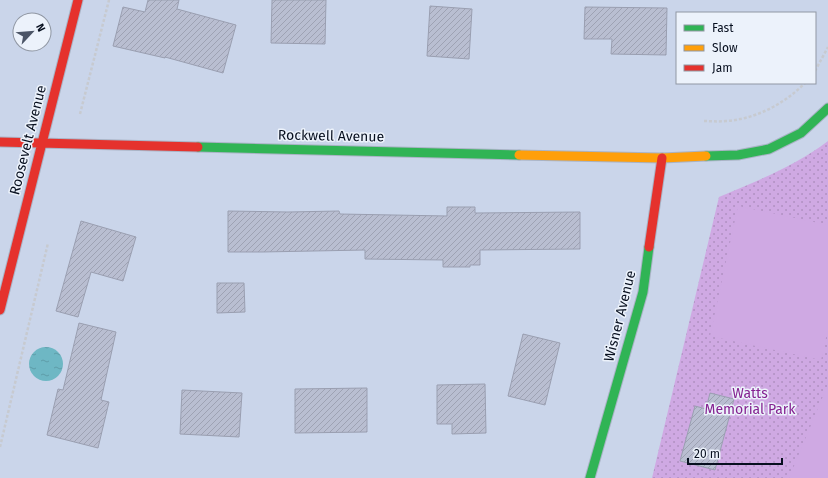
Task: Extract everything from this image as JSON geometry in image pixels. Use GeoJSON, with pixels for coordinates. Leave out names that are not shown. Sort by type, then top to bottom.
{"type":"FeatureCollection","features":[{"type":"Feature","properties":{"kind":"street","name":"Roosevelt Avenue"},"geometry":{"type":"LineString","coordinates":[[0,310],[78,0]]}},
{"type":"Feature","properties":{"kind":"street","name":"Rockwell Avenue"},"geometry":{"type":"LineString","coordinates":[[0,142],[662,158],[738,155],[769,149],[801,133],[828,108]]}},
{"type":"Feature","properties":{"kind":"street","name":"Wisner Avenue"},"geometry":{"type":"LineString","coordinates":[[590,478],[643,292],[662,158]]}},
{"type":"Feature","properties":{"kind":"path"},"geometry":{"type":"LineString","coordinates":[[80,114],[109,0]]}},
{"type":"Feature","properties":{"kind":"path"},"geometry":{"type":"LineString","coordinates":[[816,68],[828,48]]}},
{"type":"Feature","properties":{"kind":"path"},"geometry":{"type":"LineString","coordinates":[[704,121],[726,121],[748,118],[769,110],[788,98],[804,84]]}},
{"type":"Feature","properties":{"kind":"path"},"geometry":{"type":"LineString","coordinates":[[0,447],[49,238]]}},
{"type":"Feature","properties":{"kind":"green space","name":"Watts Memorial Park"},"geometry":{"type":"Polygon","coordinates":[[[828,141],[828,478],[652,478],[719,197],[789,165],[828,141]]]}},
{"type":"Feature","properties":{"kind":"green space"},"geometry":{"type":"Polygon","coordinates":[[[738,206],[828,225],[828,329],[821,360],[710,336],[738,206]]]}},
{"type":"Feature","properties":{"kind":"green space"},"geometry":{"type":"Polygon","coordinates":[[[828,384],[828,478],[789,478],[828,384]]]}},
{"type":"Feature","properties":{"kind":"water"},"geometry":{"type":"Polygon","coordinates":[[[43,347],[49,347],[53,348],[60,354],[63,364],[62,371],[56,378],[49,381],[43,381],[39,380],[32,374],[29,367],[29,361],[30,357],[36,350],[43,347]]]}},
{"type":"Feature","properties":{"kind":"building"},"geometry":{"type":"Polygon","coordinates":[[[148,0],[179,0],[177,9],[236,25],[223,73],[165,57],[113,46],[123,7],[145,12],[148,0]]]}},
{"type":"Feature","properties":{"kind":"building"},"geometry":{"type":"Polygon","coordinates":[[[272,0],[326,0],[325,44],[271,43],[272,0]]]}},
{"type":"Feature","properties":{"kind":"building"},"geometry":{"type":"Polygon","coordinates":[[[430,6],[472,9],[469,59],[427,56],[430,6]]]}},
{"type":"Feature","properties":{"kind":"building"},"geometry":{"type":"Polygon","coordinates":[[[585,7],[667,8],[666,55],[611,54],[612,39],[584,39],[585,7]]]}},
{"type":"Feature","properties":{"kind":"building"},"geometry":{"type":"Polygon","coordinates":[[[447,207],[475,207],[475,213],[580,212],[580,249],[480,250],[480,265],[470,265],[470,267],[443,267],[443,260],[365,259],[365,250],[228,252],[228,211],[339,211],[340,214],[447,216],[447,207]]]}},
{"type":"Feature","properties":{"kind":"building"},"geometry":{"type":"Polygon","coordinates":[[[81,221],[136,237],[123,281],[91,272],[78,317],[56,311],[81,221]]]}},
{"type":"Feature","properties":{"kind":"building"},"geometry":{"type":"Polygon","coordinates":[[[217,283],[244,283],[245,312],[217,313],[217,283]]]}},
{"type":"Feature","properties":{"kind":"building"},"geometry":{"type":"Polygon","coordinates":[[[79,323],[116,332],[101,400],[109,402],[98,448],[47,435],[58,389],[63,390],[79,323]]]}},
{"type":"Feature","properties":{"kind":"building"},"geometry":{"type":"Polygon","coordinates":[[[523,334],[560,343],[545,405],[508,396],[523,334]]]}},
{"type":"Feature","properties":{"kind":"building"},"geometry":{"type":"Polygon","coordinates":[[[485,384],[486,433],[452,434],[452,424],[437,424],[437,385],[485,384]]]}},
{"type":"Feature","properties":{"kind":"building"},"geometry":{"type":"Polygon","coordinates":[[[367,388],[367,432],[295,433],[295,389],[367,388]]]}},
{"type":"Feature","properties":{"kind":"building"},"geometry":{"type":"Polygon","coordinates":[[[182,390],[242,393],[239,437],[180,434],[182,390]]]}},
{"type":"Feature","properties":{"kind":"building"},"geometry":{"type":"Polygon","coordinates":[[[710,393],[734,399],[715,470],[680,461],[695,406],[706,409],[710,393]]]}},
{"type":"Feature","properties":{"kind":"traffic: fast"},"geometry":{"type":"LineString","coordinates":[[706,156],[738,155],[769,149],[801,133],[828,108]]}},
{"type":"Feature","properties":{"kind":"traffic: fast"},"geometry":{"type":"LineString","coordinates":[[198,147],[519,155]]}},
{"type":"Feature","properties":{"kind":"traffic: fast"},"geometry":{"type":"LineString","coordinates":[[590,478],[643,292],[649,247]]}},
{"type":"Feature","properties":{"kind":"traffic: slow"},"geometry":{"type":"LineString","coordinates":[[519,155],[662,158],[706,156]]}},
{"type":"Feature","properties":{"kind":"traffic: jam"},"geometry":{"type":"LineString","coordinates":[[0,310],[78,0]]}},
{"type":"Feature","properties":{"kind":"traffic: jam"},"geometry":{"type":"LineString","coordinates":[[0,142],[198,147]]}},
{"type":"Feature","properties":{"kind":"traffic: jam"},"geometry":{"type":"LineString","coordinates":[[649,247],[662,158]]}}]}
